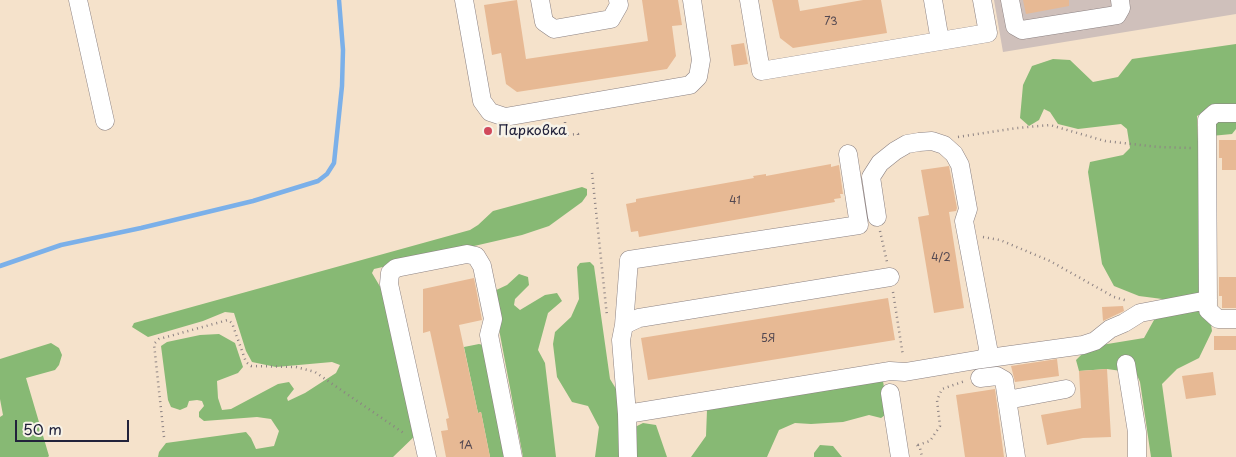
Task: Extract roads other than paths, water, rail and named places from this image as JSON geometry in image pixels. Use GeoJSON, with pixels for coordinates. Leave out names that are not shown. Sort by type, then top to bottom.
{"type":"FeatureCollection","features":[{"type":"Feature","properties":{"kind":"street"},"geometry":{"type":"LineString","coordinates":[[78,0],[105,121]]}},
{"type":"Feature","properties":{"kind":"street"},"geometry":{"type":"LineString","coordinates":[[464,0],[482,101],[490,112],[505,117],[690,85],[698,77],[701,60],[692,0]]}},
{"type":"Feature","properties":{"kind":"street"},"geometry":{"type":"LineString","coordinates":[[540,0],[544,22],[554,29],[611,19],[619,5],[618,0]]}},
{"type":"Feature","properties":{"kind":"street"},"geometry":{"type":"LineString","coordinates":[[749,0],[761,71],[988,33],[982,0]]}},
{"type":"Feature","properties":{"kind":"street"},"geometry":{"type":"LineString","coordinates":[[933,0],[940,41]]}},
{"type":"Feature","properties":{"kind":"street"},"geometry":{"type":"LineString","coordinates":[[1010,0],[1015,26],[1022,30],[1118,15],[1121,8],[1120,0]]}},
{"type":"Feature","properties":{"kind":"street"},"geometry":{"type":"LineString","coordinates":[[1236,113],[1215,113],[1207,120],[1208,310],[1218,319],[1236,319]]}},
{"type":"Feature","properties":{"kind":"street"},"geometry":{"type":"LineString","coordinates":[[877,217],[871,177],[880,163],[907,144],[932,141],[944,145],[954,154],[960,165],[968,209],[964,221],[988,348],[987,355],[982,359]]}},
{"type":"Feature","properties":{"kind":"street"},"geometry":{"type":"LineString","coordinates":[[628,457],[627,414],[620,340],[616,323],[629,260],[859,225],[848,154]]}},
{"type":"Feature","properties":{"kind":"street"},"geometry":{"type":"LineString","coordinates":[[426,452],[389,284],[390,273],[396,268],[466,254],[476,256],[482,266],[493,318],[489,335],[513,457]]}},
{"type":"Feature","properties":{"kind":"street"},"geometry":{"type":"LineString","coordinates":[[616,323],[890,277]]}},
{"type":"Feature","properties":{"kind":"street"},"geometry":{"type":"LineString","coordinates":[[627,414],[890,371],[905,372],[1084,345],[1095,341],[1110,329],[1140,313],[1208,300]]}},
{"type":"Feature","properties":{"kind":"street"},"geometry":{"type":"LineString","coordinates":[[1126,364],[1137,432],[1138,457]]}},
{"type":"Feature","properties":{"kind":"street"},"geometry":{"type":"LineString","coordinates":[[980,378],[997,376],[1004,380],[1016,457]]}},
{"type":"Feature","properties":{"kind":"street"},"geometry":{"type":"LineString","coordinates":[[1007,400],[1066,390]]}},
{"type":"Feature","properties":{"kind":"street"},"geometry":{"type":"LineString","coordinates":[[890,393],[900,457]]}},
{"type":"Feature","properties":{"kind":"waterway"},"geometry":{"type":"LineString","coordinates":[[0,266],[61,245],[253,201],[318,181],[327,174],[334,163],[342,86],[343,50],[339,0]]}},
{"type":"Feature","properties":{"kind":"place","name":"Парковка"},"geometry":{"type":"Point","coordinates":[488,131]}}]}
